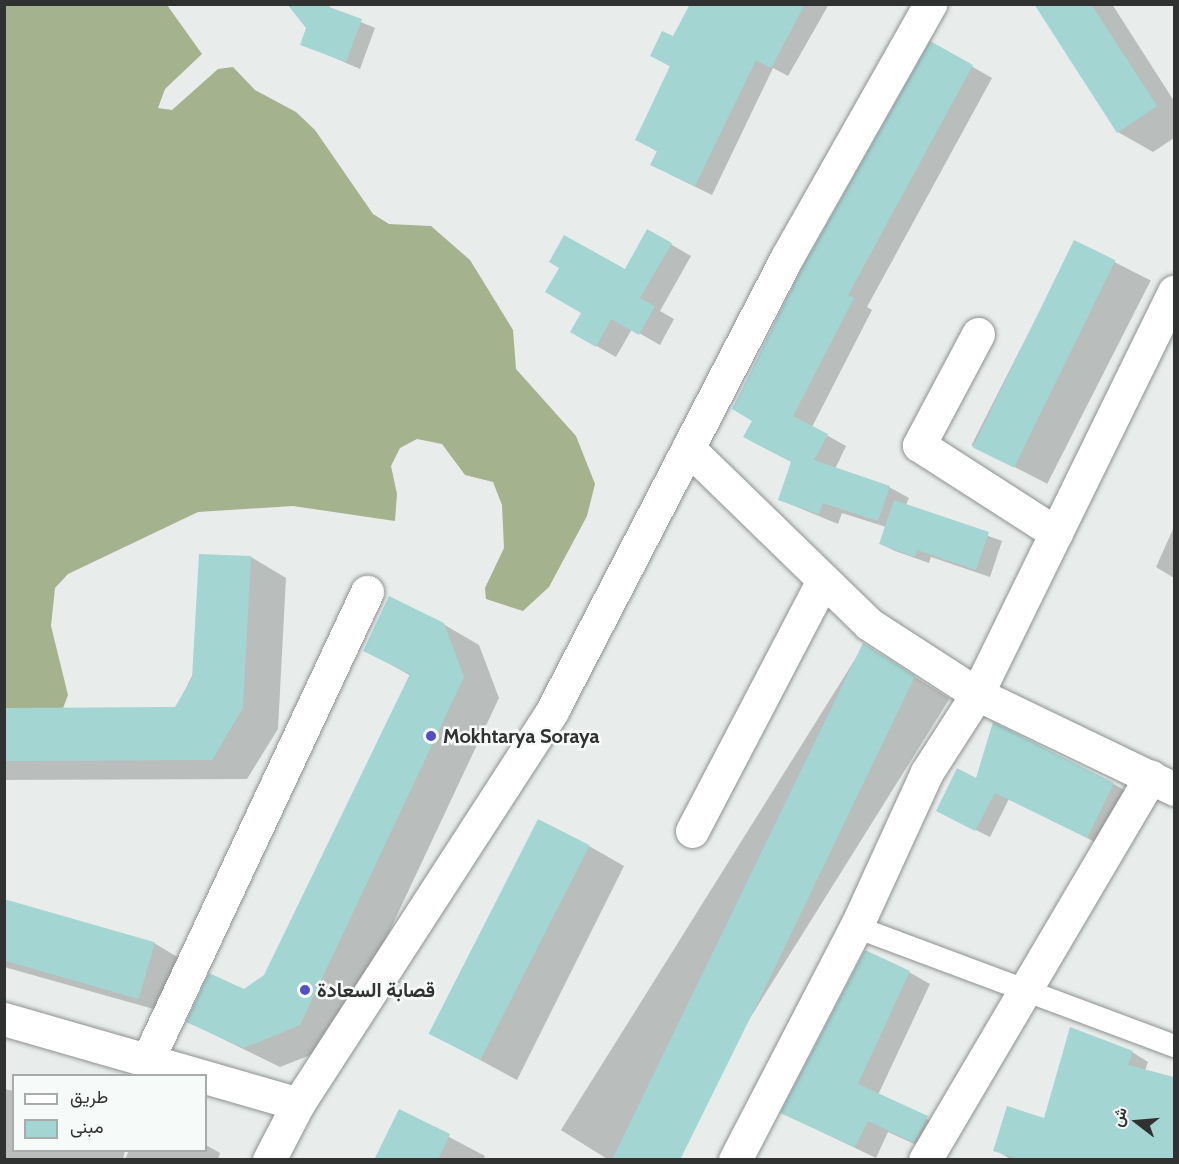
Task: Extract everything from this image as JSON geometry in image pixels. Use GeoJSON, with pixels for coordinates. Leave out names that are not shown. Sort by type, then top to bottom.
{"type":"FeatureCollection","features":[{"type":"Feature","properties":{"kind":"street"},"geometry":{"type":"LineString","coordinates":[[269,1160],[298,1104],[552,711],[787,257],[930,4]]}},
{"type":"Feature","properties":{"kind":"street"},"geometry":{"type":"LineString","coordinates":[[735,1160],[856,927],[927,772],[976,694],[1174,292]]}},
{"type":"Feature","properties":{"kind":"street"},"geometry":{"type":"LineString","coordinates":[[978,334],[919,445],[1056,533]]}},
{"type":"Feature","properties":{"kind":"street"},"geometry":{"type":"LineString","coordinates":[[688,448],[869,624],[976,694],[1168,783],[1024,990],[925,1160]]}},
{"type":"Feature","properties":{"kind":"street"},"geometry":{"type":"LineString","coordinates":[[692,831],[823,580]]}},
{"type":"Feature","properties":{"kind":"street"},"geometry":{"type":"LineString","coordinates":[[148,1059],[367,592]]}},
{"type":"Feature","properties":{"kind":"street"},"geometry":{"type":"LineString","coordinates":[[4,1019],[198,1074]]}},
{"type":"Feature","properties":{"kind":"street"},"geometry":{"type":"LineString","coordinates":[[207,1077],[298,1104]]}},
{"type":"Feature","properties":{"kind":"lane"},"geometry":{"type":"LineString","coordinates":[[856,927],[1174,1046]]}},
{"type":"Feature","properties":{"kind":"green space"},"geometry":{"type":"Polygon","coordinates":[[[4,5],[167,5],[202,54],[165,89],[158,108],[172,110],[218,69],[233,67],[255,90],[296,112],[315,130],[373,214],[389,224],[431,226],[470,260],[513,330],[516,369],[576,436],[595,484],[587,516],[549,587],[523,611],[486,599],[485,588],[504,548],[502,505],[493,482],[465,475],[442,444],[417,439],[400,448],[391,466],[397,494],[395,521],[293,506],[198,512],[68,574],[55,588],[51,626],[68,695],[59,719],[5,726],[4,5]]]}},
{"type":"Feature","properties":{"kind":"building"},"geometry":{"type":"Polygon","coordinates":[[[287,4],[321,4],[362,19],[346,62],[300,45],[306,28],[287,4]]]}},
{"type":"Feature","properties":{"kind":"building"},"geometry":{"type":"Polygon","coordinates":[[[690,4],[805,4],[771,68],[756,60],[695,186],[650,165],[657,151],[635,140],[670,66],[650,56],[662,31],[673,36],[690,4]]]}},
{"type":"Feature","properties":{"kind":"building"},"geometry":{"type":"Polygon","coordinates":[[[1034,4],[1091,4],[1157,106],[1117,133],[1034,4]]]}},
{"type":"Feature","properties":{"kind":"building"},"geometry":{"type":"Polygon","coordinates":[[[930,41],[973,65],[848,295],[854,298],[793,416],[828,434],[814,460],[890,486],[878,521],[823,503],[819,514],[778,500],[791,462],[743,437],[752,421],[732,409],[803,266],[930,41]]]}},
{"type":"Feature","properties":{"kind":"building"},"geometry":{"type":"Polygon","coordinates":[[[647,229],[672,243],[640,298],[655,306],[639,335],[611,319],[596,347],[570,332],[581,313],[545,292],[559,268],[549,262],[564,235],[625,269],[647,229]]]}},
{"type":"Feature","properties":{"kind":"building"},"geometry":{"type":"Polygon","coordinates":[[[1074,240],[1115,260],[1014,468],[973,448],[1074,240]]]}},
{"type":"Feature","properties":{"kind":"building"},"geometry":{"type":"Polygon","coordinates":[[[894,500],[989,532],[976,570],[917,550],[915,557],[879,544],[894,500]]]}},
{"type":"Feature","properties":{"kind":"building"},"geometry":{"type":"Polygon","coordinates":[[[199,554],[251,556],[243,708],[212,760],[4,761],[4,708],[175,707],[192,678],[199,554]]]}},
{"type":"Feature","properties":{"kind":"building"},"geometry":{"type":"Polygon","coordinates":[[[389,596],[444,623],[464,677],[300,1025],[244,1048],[186,1022],[209,973],[244,989],[264,975],[410,674],[363,651],[389,596]]]}},
{"type":"Feature","properties":{"kind":"building"},"geometry":{"type":"Polygon","coordinates":[[[863,643],[915,676],[761,996],[680,1160],[612,1160],[863,643]]]}},
{"type":"Feature","properties":{"kind":"building"},"geometry":{"type":"Polygon","coordinates":[[[993,722],[1114,783],[1087,838],[995,793],[975,831],[936,811],[957,768],[976,778],[993,722]]]}},
{"type":"Feature","properties":{"kind":"building"},"geometry":{"type":"Polygon","coordinates":[[[538,819],[590,845],[480,1060],[429,1034],[538,819]]]}},
{"type":"Feature","properties":{"kind":"building"},"geometry":{"type":"Polygon","coordinates":[[[4,899],[155,942],[139,999],[4,960],[4,899]]]}},
{"type":"Feature","properties":{"kind":"building"},"geometry":{"type":"Polygon","coordinates":[[[865,950],[910,971],[858,1084],[928,1116],[914,1143],[868,1121],[855,1147],[780,1113],[865,950]]]}},
{"type":"Feature","properties":{"kind":"building"},"geometry":{"type":"Polygon","coordinates":[[[1070,1027],[1133,1051],[1128,1065],[1174,1077],[1174,1160],[1022,1160],[993,1151],[1007,1106],[1044,1118],[1070,1027]]]}},
{"type":"Feature","properties":{"kind":"building"},"geometry":{"type":"Polygon","coordinates":[[[399,1109],[450,1134],[438,1160],[374,1160],[399,1109]]]}},
{"type":"Feature","properties":{"kind":"place","name":"Mokhtarya Soraya"},"geometry":{"type":"Point","coordinates":[431,736]}},
{"type":"Feature","properties":{"kind":"place","name":"قصابة السعادة"},"geometry":{"type":"Point","coordinates":[305,990]}}]}
